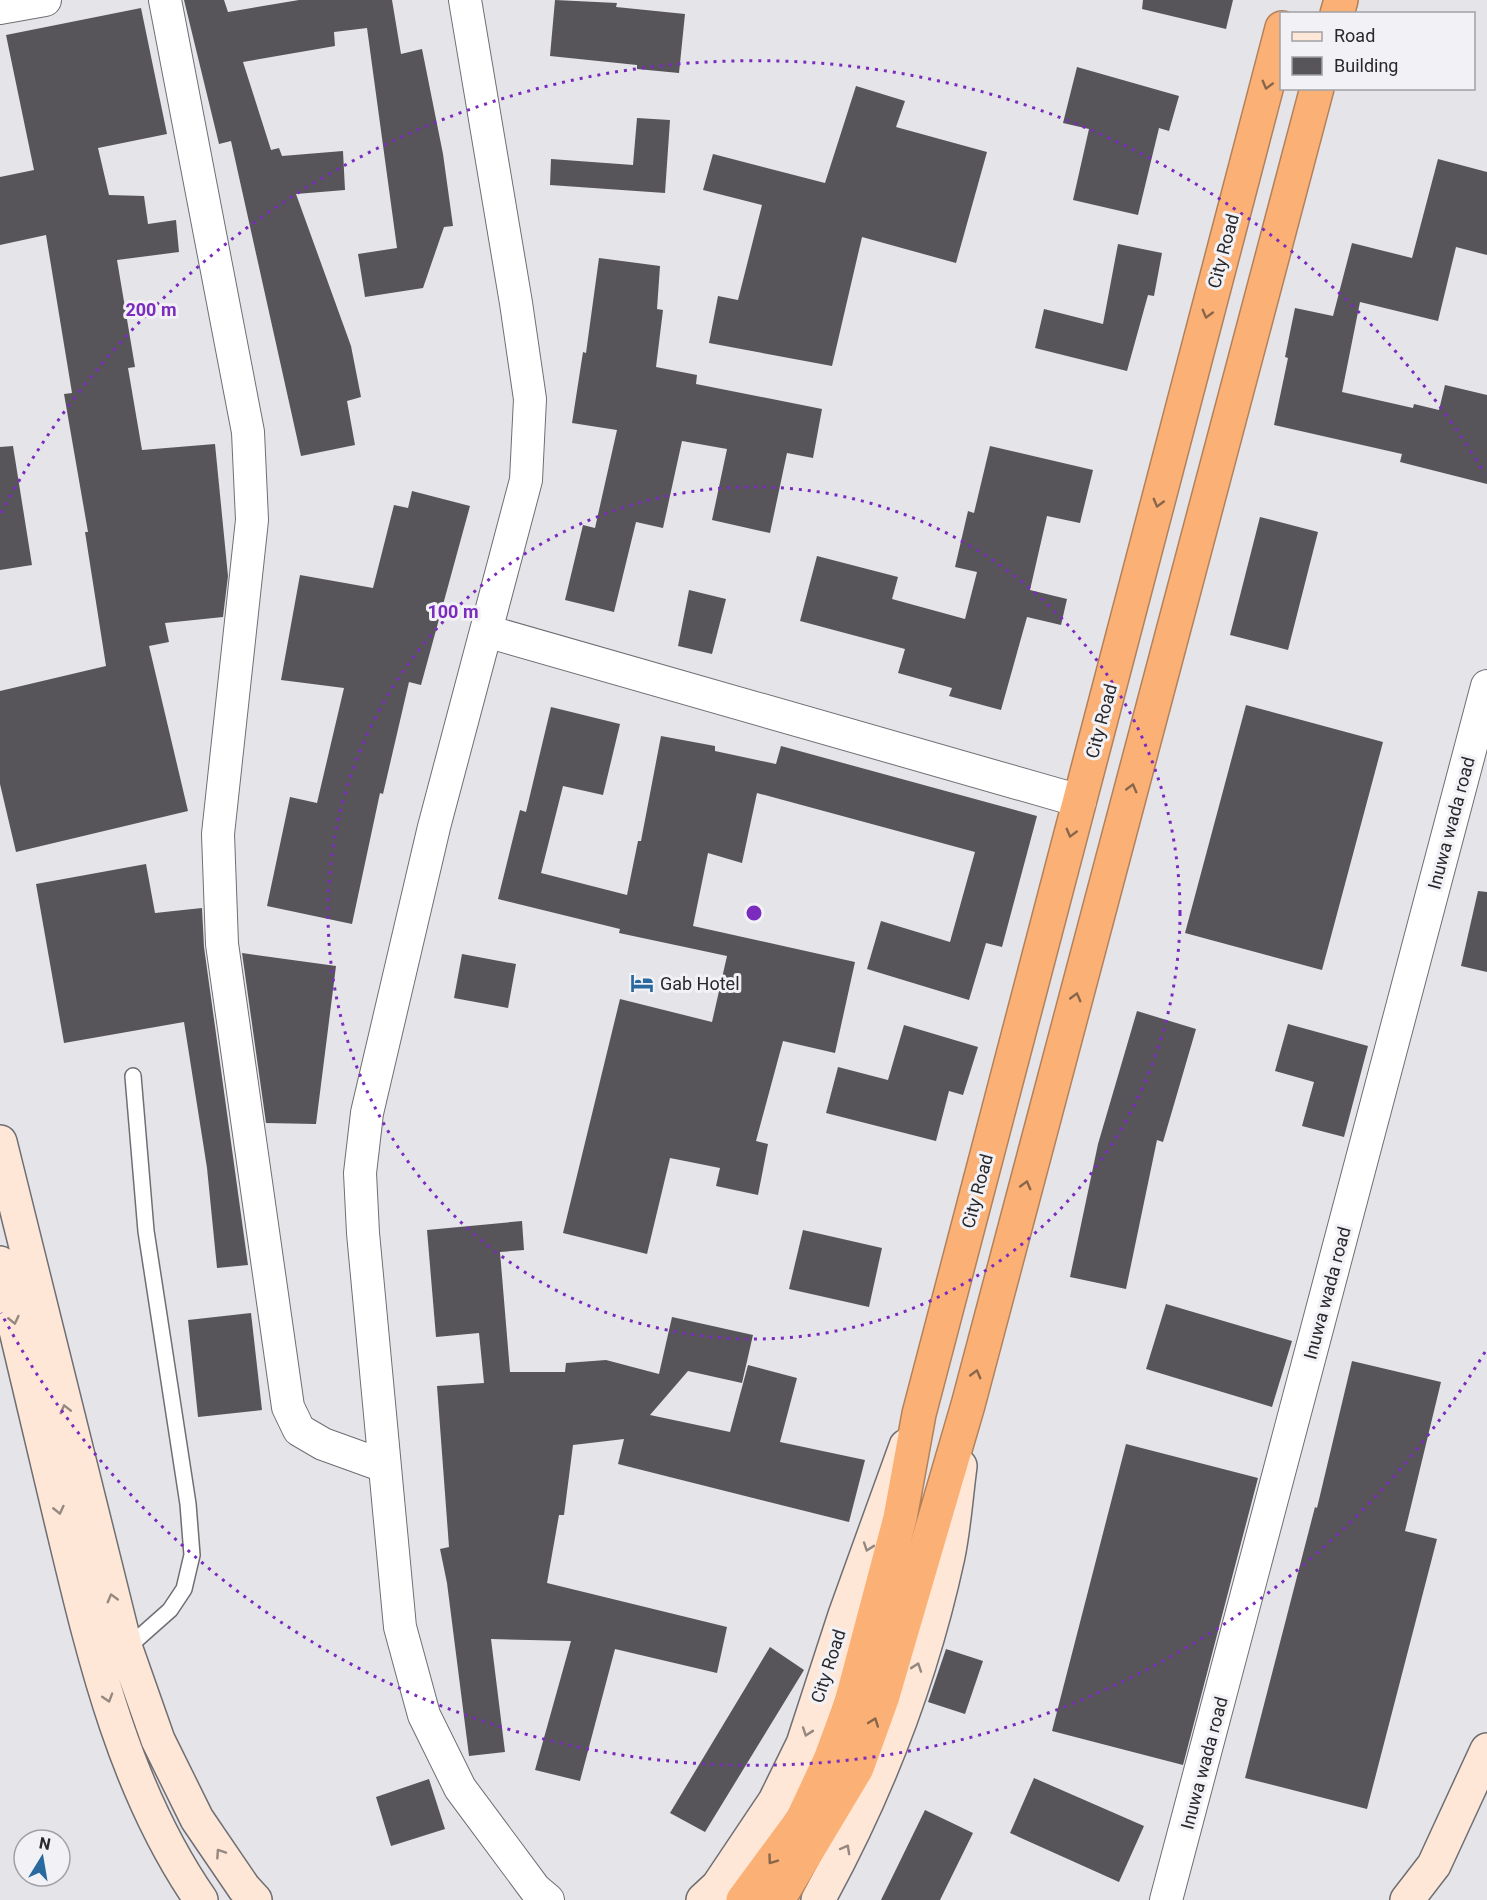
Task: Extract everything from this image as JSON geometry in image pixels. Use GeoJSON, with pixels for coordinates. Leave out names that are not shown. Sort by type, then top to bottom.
{"type":"FeatureCollection","features":[{"type":"Feature","properties":{"kind":"highway","name":"City Road"},"geometry":{"type":"LineString","coordinates":[[812,1826],[830,1760],[851,1703],[900,1518],[919,1414],[1280,32]]}},
{"type":"Feature","properties":{"kind":"highway"},"geometry":{"type":"LineString","coordinates":[[743,1900],[812,1826],[857,1768],[882,1699],[968,1405],[1316,90]]}},
{"type":"Feature","properties":{"kind":"highway"},"geometry":{"type":"LineString","coordinates":[[778,1900],[812,1826]]}},
{"type":"Feature","properties":{"kind":"main road"},"geometry":{"type":"LineString","coordinates":[[0,1142],[9,1219],[126,1649],[159,1740],[197,1818],[244,1888],[255,1900]]}},
{"type":"Feature","properties":{"kind":"main road"},"geometry":{"type":"LineString","coordinates":[[0,1263],[74,1574],[121,1738],[146,1801],[201,1900]]}},
{"type":"Feature","properties":{"kind":"main road"},"geometry":{"type":"LineString","coordinates":[[818,1900],[855,1832],[876,1784],[933,1621],[949,1554],[968,1405]]}},
{"type":"Feature","properties":{"kind":"main road","name":"City Road"},"geometry":{"type":"LineString","coordinates":[[703,1900],[717,1886],[775,1801],[803,1744],[892,1477],[919,1414]]}},
{"type":"Feature","properties":{"kind":"main road"},"geometry":{"type":"LineString","coordinates":[[1407,1900],[1434,1865],[1487,1750]]}},
{"type":"Feature","properties":{"kind":"street"},"geometry":{"type":"LineString","coordinates":[[0,8],[45,0]]}},
{"type":"Feature","properties":{"kind":"street"},"geometry":{"type":"LineString","coordinates":[[165,0],[248,432],[252,520],[218,834],[222,944],[286,1395],[288,1407],[299,1430],[323,1444],[384,1466]]}},
{"type":"Feature","properties":{"kind":"street"},"geometry":{"type":"LineString","coordinates":[[465,0],[530,399],[526,480],[434,827],[367,1113],[360,1173],[362,1221],[399,1627],[424,1715],[460,1788],[536,1889],[548,1900]]}},
{"type":"Feature","properties":{"kind":"street"},"geometry":{"type":"LineString","coordinates":[[486,631],[1080,801]]}},
{"type":"Feature","properties":{"kind":"street","name":"Inuwa wada road"},"geometry":{"type":"LineString","coordinates":[[1166,1900],[1487,686]]}},
{"type":"Feature","properties":{"kind":"lane"},"geometry":{"type":"LineString","coordinates":[[126,1649],[170,1610],[184,1589],[192,1555],[188,1504],[146,1231],[133,1076]]}},
{"type":"Feature","properties":{"kind":"building"},"geometry":{"type":"Polygon","coordinates":[[[184,0],[224,0],[228,12],[299,0],[392,0],[401,54],[422,49],[443,154],[453,226],[444,227],[423,288],[365,297],[358,254],[397,248],[367,28],[334,32],[335,46],[243,62],[271,150],[279,148],[282,156],[343,151],[345,190],[296,194],[351,346],[361,397],[347,401],[355,445],[301,456],[231,141],[219,144],[184,0]]]}},
{"type":"Feature","properties":{"kind":"building"},"geometry":{"type":"Polygon","coordinates":[[[555,0],[617,3],[616,7],[685,14],[679,73],[637,69],[637,65],[550,56],[555,0]]]}},
{"type":"Feature","properties":{"kind":"building"},"geometry":{"type":"Polygon","coordinates":[[[1143,0],[1233,0],[1226,29],[1142,9],[1143,0]]]}},
{"type":"Feature","properties":{"kind":"building"},"geometry":{"type":"Polygon","coordinates":[[[141,8],[167,134],[98,148],[109,195],[144,196],[148,224],[176,220],[179,252],[117,260],[135,367],[128,368],[142,450],[215,444],[228,576],[223,617],[165,623],[169,642],[149,646],[188,811],[16,852],[0,784],[0,691],[106,666],[85,532],[88,532],[64,394],[72,393],[46,235],[0,245],[0,177],[34,170],[6,35],[141,8]]]}},
{"type":"Feature","properties":{"kind":"building"},"geometry":{"type":"Polygon","coordinates":[[[1077,67],[1179,96],[1169,131],[1159,128],[1138,215],[1073,200],[1089,129],[1063,123],[1077,67]]]}},
{"type":"Feature","properties":{"kind":"building"},"geometry":{"type":"Polygon","coordinates":[[[856,86],[905,101],[896,127],[987,152],[956,263],[862,237],[832,366],[709,343],[718,296],[738,300],[762,205],[703,190],[713,154],[825,183],[856,86]]]}},
{"type":"Feature","properties":{"kind":"building"},"geometry":{"type":"Polygon","coordinates":[[[637,118],[670,120],[665,193],[550,185],[551,159],[633,165],[637,118]]]}},
{"type":"Feature","properties":{"kind":"building"},"geometry":{"type":"Polygon","coordinates":[[[1438,159],[1487,172],[1487,255],[1456,247],[1438,321],[1360,302],[1342,392],[1413,408],[1414,404],[1439,410],[1445,385],[1487,395],[1487,484],[1400,462],[1402,454],[1274,425],[1288,358],[1285,357],[1295,308],[1333,316],[1352,243],[1412,258],[1438,159]]]}},
{"type":"Feature","properties":{"kind":"building"},"geometry":{"type":"Polygon","coordinates":[[[1118,244],[1162,253],[1154,296],[1148,295],[1127,371],[1035,348],[1044,309],[1103,324],[1118,244]]]}},
{"type":"Feature","properties":{"kind":"building"},"geometry":{"type":"Polygon","coordinates":[[[599,258],[660,266],[657,309],[663,310],[656,367],[697,375],[696,384],[822,409],[813,458],[787,453],[770,533],[712,520],[727,449],[682,441],[663,528],[636,522],[614,612],[565,600],[583,525],[595,528],[617,430],[572,423],[583,352],[586,353],[599,258]]]}},
{"type":"Feature","properties":{"kind":"building"},"geometry":{"type":"Polygon","coordinates":[[[13,446],[32,565],[0,570],[0,447],[13,446]]]}},
{"type":"Feature","properties":{"kind":"building"},"geometry":{"type":"Polygon","coordinates":[[[990,446],[1093,470],[1080,523],[1047,516],[1030,590],[1067,599],[1061,625],[1027,617],[1001,710],[949,696],[952,688],[898,673],[905,649],[800,621],[817,556],[898,577],[892,599],[965,619],[977,572],[955,567],[968,511],[974,513],[990,446]]]}},
{"type":"Feature","properties":{"kind":"building"},"geometry":{"type":"Polygon","coordinates":[[[412,491],[470,506],[421,685],[409,682],[383,794],[380,793],[352,924],[267,906],[290,797],[317,803],[344,688],[281,680],[300,575],[373,588],[394,505],[408,508],[412,491]]]}},
{"type":"Feature","properties":{"kind":"building"},"geometry":{"type":"Polygon","coordinates":[[[1260,517],[1318,532],[1288,650],[1230,635],[1260,517]]]}},
{"type":"Feature","properties":{"kind":"building"},"geometry":{"type":"Polygon","coordinates":[[[689,590],[726,599],[712,654],[678,646],[689,590]]]}},
{"type":"Feature","properties":{"kind":"building"},"geometry":{"type":"Polygon","coordinates":[[[1246,705],[1383,742],[1322,970],[1185,933],[1246,705]]]}},
{"type":"Feature","properties":{"kind":"building"},"geometry":{"type":"Polygon","coordinates":[[[551,707],[620,724],[603,795],[563,786],[541,873],[627,895],[638,841],[641,841],[661,736],[715,746],[715,751],[776,764],[781,746],[1037,816],[1002,947],[986,943],[969,1000],[867,969],[881,921],[950,942],[975,852],[757,793],[742,863],[708,853],[693,926],[855,962],[835,1053],[783,1041],[756,1141],[768,1144],[758,1195],[716,1186],[720,1168],[670,1158],[647,1254],[563,1233],[620,999],[712,1022],[727,956],[619,933],[620,929],[498,899],[520,810],[526,812],[551,707]]]}},
{"type":"Feature","properties":{"kind":"building"},"geometry":{"type":"Polygon","coordinates":[[[146,864],[155,913],[202,908],[204,947],[248,1265],[217,1268],[207,1168],[184,1022],[64,1043],[36,884],[146,864]]]}},
{"type":"Feature","properties":{"kind":"building"},"geometry":{"type":"Polygon","coordinates":[[[1478,891],[1487,892],[1487,972],[1461,966],[1478,891]]]}},
{"type":"Feature","properties":{"kind":"building"},"geometry":{"type":"Polygon","coordinates":[[[242,953],[336,966],[316,1124],[266,1123],[242,953]]]}},
{"type":"Feature","properties":{"kind":"building"},"geometry":{"type":"Polygon","coordinates":[[[462,954],[516,964],[508,1008],[454,998],[462,954]]]}},
{"type":"Feature","properties":{"kind":"building"},"geometry":{"type":"Polygon","coordinates":[[[1137,1011],[1196,1029],[1163,1142],[1157,1140],[1126,1289],[1070,1277],[1098,1144],[1137,1011]]]}},
{"type":"Feature","properties":{"kind":"building"},"geometry":{"type":"Polygon","coordinates":[[[1288,1024],[1368,1046],[1344,1137],[1302,1126],[1314,1082],[1275,1071],[1288,1024]]]}},
{"type":"Feature","properties":{"kind":"building"},"geometry":{"type":"Polygon","coordinates":[[[904,1025],[978,1047],[963,1095],[949,1091],[936,1141],[826,1113],[838,1067],[888,1080],[904,1025]]]}},
{"type":"Feature","properties":{"kind":"building"},"geometry":{"type":"Polygon","coordinates":[[[522,1221],[524,1250],[500,1252],[510,1372],[565,1372],[566,1363],[606,1360],[659,1374],[672,1317],[753,1335],[742,1383],[688,1371],[650,1415],[730,1432],[748,1365],[797,1378],[780,1442],[865,1460],[849,1522],[618,1464],[624,1439],[573,1445],[564,1515],[559,1515],[547,1583],[727,1627],[717,1673],[615,1649],[580,1781],[535,1770],[571,1641],[491,1639],[505,1752],[469,1756],[447,1583],[440,1549],[449,1547],[437,1386],[484,1383],[479,1333],[436,1337],[427,1230],[522,1221]]]}},
{"type":"Feature","properties":{"kind":"building"},"geometry":{"type":"Polygon","coordinates":[[[803,1230],[882,1248],[869,1307],[789,1289],[803,1230]]]}},
{"type":"Feature","properties":{"kind":"building"},"geometry":{"type":"Polygon","coordinates":[[[1166,1304],[1292,1341],[1272,1407],[1146,1369],[1166,1304]]]}},
{"type":"Feature","properties":{"kind":"building"},"geometry":{"type":"Polygon","coordinates":[[[251,1313],[262,1410],[198,1417],[188,1320],[251,1313]]]}},
{"type":"Feature","properties":{"kind":"building"},"geometry":{"type":"Polygon","coordinates":[[[1352,1361],[1441,1382],[1405,1531],[1437,1539],[1367,1809],[1245,1778],[1315,1507],[1317,1508],[1352,1361]]]}},
{"type":"Feature","properties":{"kind":"building"},"geometry":{"type":"Polygon","coordinates":[[[1126,1444],[1258,1478],[1183,1765],[1052,1731],[1126,1444]]]}},
{"type":"Feature","properties":{"kind":"building"},"geometry":{"type":"Polygon","coordinates":[[[770,1647],[804,1670],[705,1832],[670,1813],[770,1647]]]}},
{"type":"Feature","properties":{"kind":"building"},"geometry":{"type":"Polygon","coordinates":[[[946,1649],[983,1661],[965,1714],[928,1702],[946,1649]]]}},
{"type":"Feature","properties":{"kind":"building"},"geometry":{"type":"Polygon","coordinates":[[[1034,1778],[1144,1826],[1119,1882],[1010,1833],[1034,1778]]]}},
{"type":"Feature","properties":{"kind":"building"},"geometry":{"type":"Polygon","coordinates":[[[429,1779],[445,1829],[391,1846],[376,1797],[429,1779]]]}},
{"type":"Feature","properties":{"kind":"building"},"geometry":{"type":"Polygon","coordinates":[[[925,1810],[973,1833],[940,1900],[881,1900],[925,1810]]]}},
{"type":"Feature","properties":{"kind":"place","name":"Gab Hotel"},"geometry":{"type":"Point","coordinates":[642,983]}}]}
